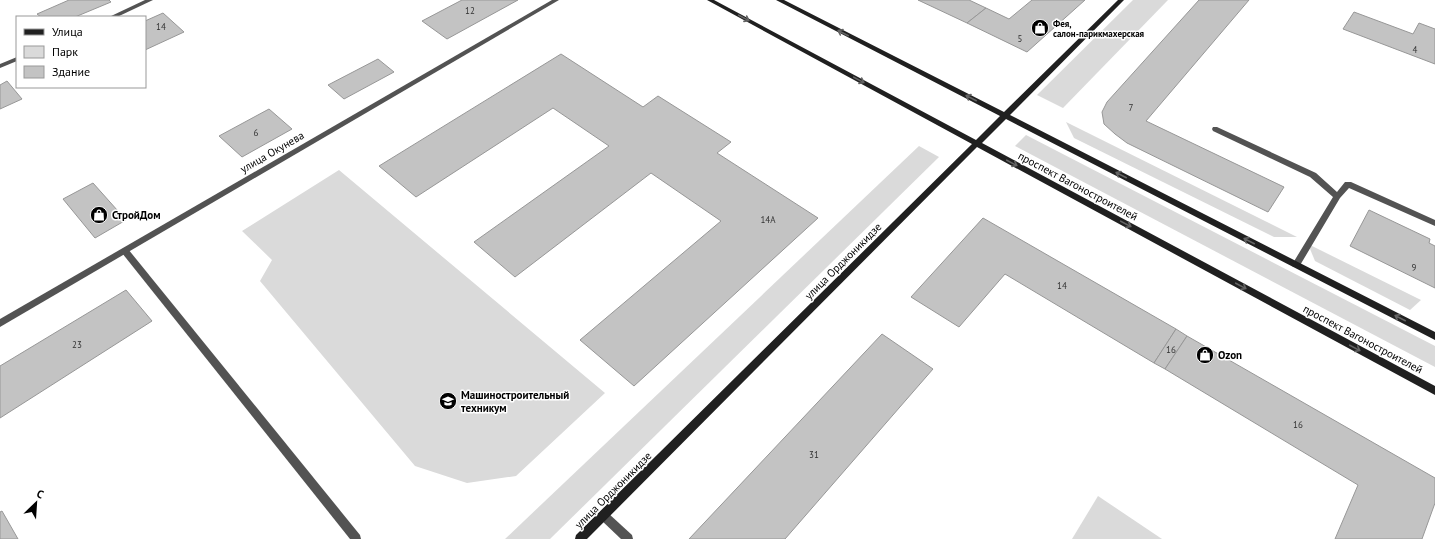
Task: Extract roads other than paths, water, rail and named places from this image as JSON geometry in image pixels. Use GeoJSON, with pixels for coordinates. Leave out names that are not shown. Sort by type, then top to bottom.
{"type":"FeatureCollection","features":[{"type":"Feature","properties":{"kind":"main road","name":"проспект Вагоностроителей"},"geometry":{"type":"LineString","coordinates":[[710,0],[1435,391]]}},
{"type":"Feature","properties":{"kind":"main road"},"geometry":{"type":"LineString","coordinates":[[779,0],[1435,336]]}},
{"type":"Feature","properties":{"kind":"main road","name":"улица Орджоникидзе"},"geometry":{"type":"LineString","coordinates":[[580,539],[1122,0]]}},
{"type":"Feature","properties":{"kind":"street"},"geometry":{"type":"LineString","coordinates":[[114,16],[150,0]]}},
{"type":"Feature","properties":{"kind":"street","name":"улица Окунева"},"geometry":{"type":"LineString","coordinates":[[0,323],[556,0]]}},
{"type":"Feature","properties":{"kind":"street"},"geometry":{"type":"LineString","coordinates":[[0,66],[16,59]]}},
{"type":"Feature","properties":{"kind":"street"},"geometry":{"type":"LineString","coordinates":[[1215,129],[1314,175],[1337,196]]}},
{"type":"Feature","properties":{"kind":"street"},"geometry":{"type":"LineString","coordinates":[[1296,265],[1337,196],[1348,184],[1435,223]]}},
{"type":"Feature","properties":{"kind":"street"},"geometry":{"type":"LineString","coordinates":[[125,251],[356,539]]}},
{"type":"Feature","properties":{"kind":"street"},"geometry":{"type":"LineString","coordinates":[[604,516],[628,539]]}},
{"type":"Feature","properties":{"kind":"place","name":"Фея, салон-парикмахерская"},"geometry":{"type":"Point","coordinates":[1040,28]}},
{"type":"Feature","properties":{"kind":"place","name":"СтройДом"},"geometry":{"type":"Point","coordinates":[99,215]}},
{"type":"Feature","properties":{"kind":"place","name":"Ozon"},"geometry":{"type":"Point","coordinates":[1205,355]}},
{"type":"Feature","properties":{"kind":"place","name":"Машиностроительный техникум"},"geometry":{"type":"Point","coordinates":[448,401]}}]}
